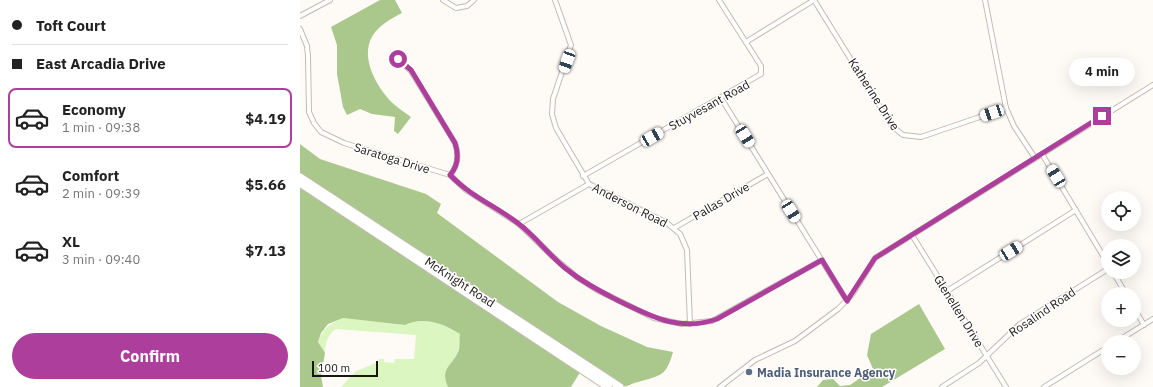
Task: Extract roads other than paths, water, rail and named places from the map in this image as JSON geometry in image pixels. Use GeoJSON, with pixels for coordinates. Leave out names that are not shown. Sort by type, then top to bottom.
{"type":"FeatureCollection","features":[{"type":"Feature","properties":{"kind":"highway","name":"McKnight Road"},"geometry":{"type":"LineString","coordinates":[[300,177],[620,387]]}},
{"type":"Feature","properties":{"kind":"highway","name":"McKnight Road"},"geometry":{"type":"LineString","coordinates":[[300,183],[608,387]]}},
{"type":"Feature","properties":{"kind":"street"},"geometry":{"type":"LineString","coordinates":[[300,16],[330,0]]}},
{"type":"Feature","properties":{"kind":"street"},"geometry":{"type":"LineString","coordinates":[[443,0],[456,8],[467,6],[474,0]]}},
{"type":"Feature","properties":{"kind":"street","name":"Anderson Road"},"geometry":{"type":"LineString","coordinates":[[555,0],[572,47],[554,94],[552,114],[556,128],[589,184],[674,228],[682,237],[687,250],[690,324]]}},
{"type":"Feature","properties":{"kind":"street"},"geometry":{"type":"LineString","coordinates":[[719,0],[746,42],[814,0]]}},
{"type":"Feature","properties":{"kind":"street","name":"Katherine Drive"},"geometry":{"type":"LineString","coordinates":[[814,0],[892,126],[903,135],[912,138],[921,137],[1006,108]]}},
{"type":"Feature","properties":{"kind":"street"},"geometry":{"type":"LineString","coordinates":[[986,0],[1006,108],[1014,126],[1035,158]]}},
{"type":"Feature","properties":{"kind":"street","name":"Saratoga Drive"},"geometry":{"type":"LineString","coordinates":[[300,29],[308,56],[309,112],[321,132],[326,136],[344,143],[450,175],[466,190],[519,224],[565,268],[597,290],[661,321],[690,324],[707,322],[720,318],[822,260]]}},
{"type":"Feature","properties":{"kind":"street","name":"Stuyvesant Road"},"geometry":{"type":"LineString","coordinates":[[583,176],[761,74],[761,66],[746,42]]}},
{"type":"Feature","properties":{"kind":"street"},"geometry":{"type":"LineString","coordinates":[[398,59],[411,70],[455,143],[458,153],[457,163],[450,175]]}},
{"type":"Feature","properties":{"kind":"street"},"geometry":{"type":"LineString","coordinates":[[720,387],[761,357],[800,337],[847,301],[860,283],[871,262],[1153,84]]}},
{"type":"Feature","properties":{"kind":"street"},"geometry":{"type":"LineString","coordinates":[[721,98],[847,301]]}},
{"type":"Feature","properties":{"kind":"street"},"geometry":{"type":"LineString","coordinates":[[1042,154],[1101,252]]}},
{"type":"Feature","properties":{"kind":"street","name":"Pallas Drive"},"geometry":{"type":"LineString","coordinates":[[674,228],[768,174]]}},
{"type":"Feature","properties":{"kind":"street"},"geometry":{"type":"LineString","coordinates":[[519,224],[589,184]]}},
{"type":"Feature","properties":{"kind":"street"},"geometry":{"type":"LineString","coordinates":[[946,291],[1076,210]]}},
{"type":"Feature","properties":{"kind":"street","name":"Glenellen Drive"},"geometry":{"type":"LineString","coordinates":[[912,235],[1006,387]]}},
{"type":"Feature","properties":{"kind":"street","name":"Rosalind Road"},"geometry":{"type":"LineString","coordinates":[[942,387],[987,357],[1006,336],[1020,324],[1101,273]]}},
{"type":"Feature","properties":{"kind":"street"},"geometry":{"type":"LineString","coordinates":[[1128,335],[1153,319]]}},
{"type":"Feature","properties":{"kind":"street"},"geometry":{"type":"LineString","coordinates":[[1141,320],[1144,325]]}},
{"type":"Feature","properties":{"kind":"street"},"geometry":{"type":"LineString","coordinates":[[1044,387],[1101,351]]}},
{"type":"Feature","properties":{"kind":"place","name":"Madia Insurance Agency"},"geometry":{"type":"Point","coordinates":[749,372]}}]}
